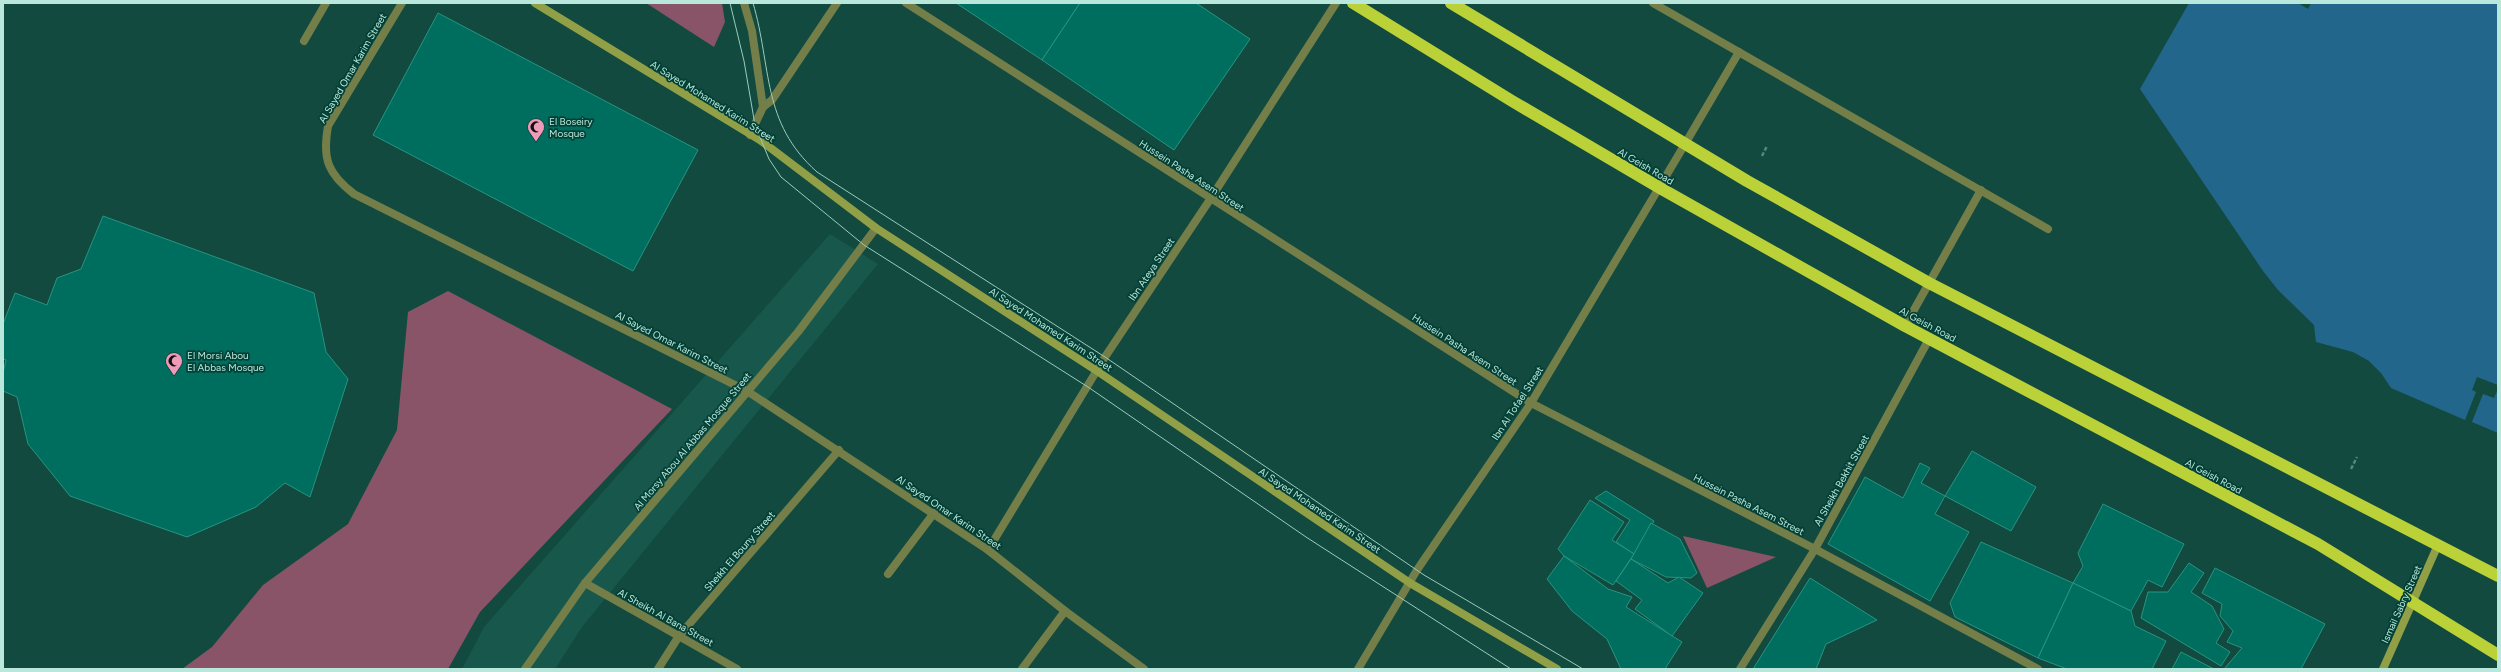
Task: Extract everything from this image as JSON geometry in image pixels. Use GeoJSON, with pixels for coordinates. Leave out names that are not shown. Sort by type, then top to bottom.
{"type":"FeatureCollection","features":[{"type":"Feature","properties":{"kind":"highway","name":"Al Geish Road"},"geometry":{"type":"LineString","coordinates":[[1353,3],[1660,188],[1929,339],[2318,544],[2498,655]]}},
{"type":"Feature","properties":{"kind":"highway"},"geometry":{"type":"LineString","coordinates":[[1451,3],[1685,144],[1929,284],[2437,547],[2498,576]]}},
{"type":"Feature","properties":{"kind":"main road","name":"Al Sayed Mohamed Karim Street"},"geometry":{"type":"LineString","coordinates":[[535,3],[760,140],[876,228],[1097,371],[1410,583],[1557,669]]}},
{"type":"Feature","properties":{"kind":"main road","name":"Ismail Sabry Street"},"geometry":{"type":"LineString","coordinates":[[2383,669],[2437,547]]}},
{"type":"Feature","properties":{"kind":"street"},"geometry":{"type":"LineString","coordinates":[[304,41],[326,3]]}},
{"type":"Feature","properties":{"kind":"street","name":"Al Sayed Omar Karim Street"},"geometry":{"type":"LineString","coordinates":[[402,3],[328,126],[324,146],[328,165],[338,182],[354,194],[747,391],[839,450],[988,550],[1065,611],[1144,669]]}},
{"type":"Feature","properties":{"kind":"street"},"geometry":{"type":"LineString","coordinates":[[744,3],[752,31],[763,107]]}},
{"type":"Feature","properties":{"kind":"street"},"geometry":{"type":"LineString","coordinates":[[750,135],[763,107],[772,100],[837,3]]}},
{"type":"Feature","properties":{"kind":"street","name":"Hussein Pasha Asem Street"},"geometry":{"type":"LineString","coordinates":[[906,3],[1530,403],[1815,549],[2038,669]]}},
{"type":"Feature","properties":{"kind":"street","name":"Ibn Ateya Street"},"geometry":{"type":"LineString","coordinates":[[988,550],[1097,371],[1211,198],[1336,3]]}},
{"type":"Feature","properties":{"kind":"street"},"geometry":{"type":"LineString","coordinates":[[1652,3],[2048,228]]}},
{"type":"Feature","properties":{"kind":"street","name":"Ibn Al Tofael Street"},"geometry":{"type":"LineString","coordinates":[[1358,669],[1410,583],[1530,403],[1660,188],[1739,52]]}},
{"type":"Feature","properties":{"kind":"street"},"geometry":{"type":"LineString","coordinates":[[1905,326],[1981,190]]}},
{"type":"Feature","properties":{"kind":"street","name":"Al Morsy Abou Al Abbas Mosque Street"},"geometry":{"type":"LineString","coordinates":[[525,669],[585,583],[798,332],[876,228]]}},
{"type":"Feature","properties":{"kind":"street","name":"Al Sheikh Bekhit Street"},"geometry":{"type":"LineString","coordinates":[[1740,669],[1815,549],[1929,339]]}},
{"type":"Feature","properties":{"kind":"street","name":"Sheikh El Bouny Street"},"geometry":{"type":"LineString","coordinates":[[658,669],[678,636],[839,450]]}},
{"type":"Feature","properties":{"kind":"street"},"geometry":{"type":"LineString","coordinates":[[888,574],[934,513]]}},
{"type":"Feature","properties":{"kind":"street","name":"Al Sheikh Al Bana Street"},"geometry":{"type":"LineString","coordinates":[[585,583],[737,669]]}},
{"type":"Feature","properties":{"kind":"street"},"geometry":{"type":"LineString","coordinates":[[1022,669],[1065,611]]}},
{"type":"Feature","properties":{"kind":"shaded area"},"geometry":{"type":"Polygon","coordinates":[[[646,3],[722,3],[725,22],[714,47],[646,3]]]}},
{"type":"Feature","properties":{"kind":"shaded area"},"geometry":{"type":"Polygon","coordinates":[[[2189,3],[2298,3],[2308,9],[2311,3],[2498,3],[2498,385],[2477,377],[2472,390],[2476,392],[2465,420],[2391,388],[2381,373],[2369,361],[2353,352],[2316,342],[2314,325],[2278,290],[2263,271],[2140,89],[2189,3]]]}},
{"type":"Feature","properties":{"kind":"shaded area"},"geometry":{"type":"Polygon","coordinates":[[[830,234],[878,264],[582,627],[555,669],[462,669],[484,627],[830,234]]]}},
{"type":"Feature","properties":{"kind":"shaded area"},"geometry":{"type":"Polygon","coordinates":[[[448,291],[672,409],[480,612],[448,669],[182,669],[212,647],[263,585],[348,524],[397,430],[408,312],[448,291]]]}},
{"type":"Feature","properties":{"kind":"shaded area"},"geometry":{"type":"Polygon","coordinates":[[[2498,389],[2498,433],[2472,422],[2483,394],[2494,398],[2498,389]]]}},
{"type":"Feature","properties":{"kind":"shaded area"},"geometry":{"type":"Polygon","coordinates":[[[1683,536],[1776,557],[1707,588],[1683,536]]]}},
{"type":"Feature","properties":{"kind":"building"},"geometry":{"type":"Polygon","coordinates":[[[956,3],[1080,3],[1042,60],[956,3]]]}},
{"type":"Feature","properties":{"kind":"building"},"geometry":{"type":"Polygon","coordinates":[[[1080,3],[1196,3],[1250,39],[1174,150],[1042,60],[1080,3]]]}},
{"type":"Feature","properties":{"kind":"building","name":"El Boseiry Mosque"},"geometry":{"type":"Polygon","coordinates":[[[438,13],[698,150],[633,271],[373,135],[438,13]]]}},
{"type":"Feature","properties":{"kind":"building","name":"El Morsi Abou El Abbas Mosque"},"geometry":{"type":"Polygon","coordinates":[[[103,216],[314,293],[326,352],[348,379],[310,497],[285,483],[256,507],[187,537],[70,496],[28,444],[17,397],[3,391],[3,373],[6,360],[3,359],[3,324],[15,293],[47,305],[57,278],[81,269],[103,216]]]}},
{"type":"Feature","properties":{"kind":"building"},"geometry":{"type":"Polygon","coordinates":[[[1972,451],[2036,487],[2011,531],[1945,496],[1972,451]]]}},
{"type":"Feature","properties":{"kind":"building"},"geometry":{"type":"Polygon","coordinates":[[[1920,463],[1930,468],[1921,483],[1945,496],[1935,514],[1969,532],[1930,601],[1828,544],[1865,477],[1903,498],[1920,463]]]}},
{"type":"Feature","properties":{"kind":"building"},"geometry":{"type":"Polygon","coordinates":[[[1606,491],[1654,521],[1634,554],[1616,542],[1630,520],[1595,498],[1606,491]]]}},
{"type":"Feature","properties":{"kind":"building"},"geometry":{"type":"Polygon","coordinates":[[[1590,500],[1624,522],[1612,540],[1634,554],[1613,585],[1564,556],[1558,549],[1590,500]]]}},
{"type":"Feature","properties":{"kind":"building"},"geometry":{"type":"Polygon","coordinates":[[[2103,504],[2184,544],[2162,587],[2148,580],[2131,611],[2073,583],[2083,566],[2078,553],[2103,504]]]}},
{"type":"Feature","properties":{"kind":"building"},"geometry":{"type":"Polygon","coordinates":[[[1651,523],[1680,539],[1697,573],[1691,578],[1666,577],[1631,559],[1651,523]]]}},
{"type":"Feature","properties":{"kind":"building"},"geometry":{"type":"Polygon","coordinates":[[[1981,542],[2073,583],[2038,658],[1955,617],[1950,603],[1981,542]]]}},
{"type":"Feature","properties":{"kind":"building"},"geometry":{"type":"Polygon","coordinates":[[[1564,556],[1608,589],[1632,597],[1626,607],[1682,642],[1665,669],[1621,669],[1607,639],[1572,611],[1547,579],[1564,556]]]}},
{"type":"Feature","properties":{"kind":"building"},"geometry":{"type":"Polygon","coordinates":[[[1631,559],[1668,583],[1679,577],[1703,593],[1672,636],[1635,609],[1642,600],[1616,581],[1631,559]]]}},
{"type":"Feature","properties":{"kind":"building"},"geometry":{"type":"Polygon","coordinates":[[[2189,563],[2204,573],[2191,592],[2212,606],[2224,629],[2216,643],[2230,652],[2221,666],[2141,618],[2148,592],[2168,592],[2189,563]]]}},
{"type":"Feature","properties":{"kind":"building"},"geometry":{"type":"Polygon","coordinates":[[[2215,568],[2325,624],[2301,669],[2224,669],[2242,648],[2227,642],[2233,631],[2220,616],[2222,604],[2202,593],[2215,568]]]}},
{"type":"Feature","properties":{"kind":"building"},"geometry":{"type":"Polygon","coordinates":[[[1810,578],[1877,620],[1826,644],[1816,669],[1753,669],[1810,578]]]}},
{"type":"Feature","properties":{"kind":"building"},"geometry":{"type":"Polygon","coordinates":[[[2073,583],[2131,611],[2135,626],[2166,641],[2152,669],[2067,669],[2038,658],[2073,583]]]}},
{"type":"Feature","properties":{"kind":"building"},"geometry":{"type":"Polygon","coordinates":[[[2181,652],[2214,669],[2172,669],[2181,652]]]}},
{"type":"Feature","properties":{"kind":"tram line"},"geometry":{"type":"LineString","coordinates":[[730,3],[744,61],[755,125],[769,159],[781,177],[864,245],[1088,387],[1306,537],[1511,669]]}},
{"type":"Feature","properties":{"kind":"tram line"},"geometry":{"type":"LineString","coordinates":[[753,3],[771,93],[777,113],[786,134],[799,153],[817,172],[1105,357],[1424,575],[1583,669]]}},
{"type":"Feature","properties":{"kind":"place","name":"El Boseiry Mosque"},"geometry":{"type":"Point","coordinates":[536,142]}},
{"type":"Feature","properties":{"kind":"place","name":"El Morsi Abou El Abbas Mosque"},"geometry":{"type":"Point","coordinates":[174,376]}}]}
